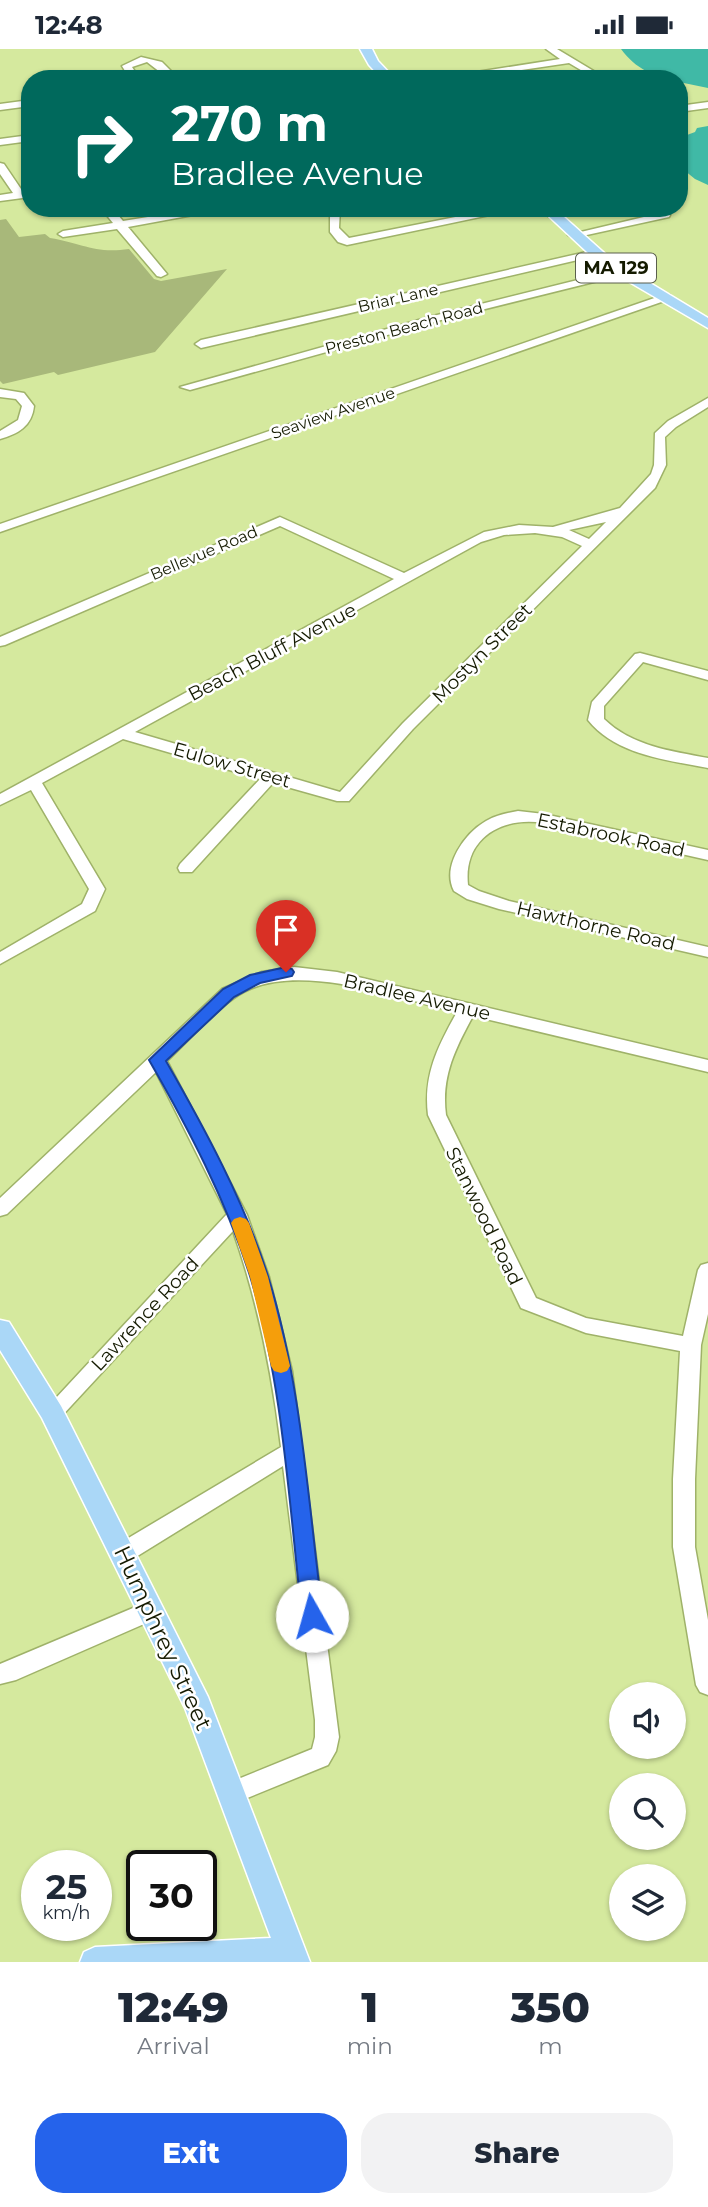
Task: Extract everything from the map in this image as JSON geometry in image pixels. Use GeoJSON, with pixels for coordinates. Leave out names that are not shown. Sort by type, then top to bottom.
{"type":"FeatureCollection","features":[{"type":"Feature","properties":{"kind":"main road"},"geometry":{"type":"LineString","coordinates":[[366,49],[380,70]]}},
{"type":"Feature","properties":{"kind":"main road","name":"MA 129"},"geometry":{"type":"LineString","coordinates":[[554,217],[595,253],[622,272],[708,324]]}},
{"type":"Feature","properties":{"kind":"main road","name":"Humphrey Street"},"geometry":{"type":"LineString","coordinates":[[0,1329],[52,1413],[198,1706],[293,1957]]}},
{"type":"Feature","properties":{"kind":"main road"},"geometry":{"type":"LineString","coordinates":[[95,1962],[293,1957]]}},
{"type":"Feature","properties":{"kind":"street"},"geometry":{"type":"LineString","coordinates":[[551,49],[567,61]]}},
{"type":"Feature","properties":{"kind":"street"},"geometry":{"type":"LineString","coordinates":[[129,70],[127,66],[148,60],[163,65],[167,70]]}},
{"type":"Feature","properties":{"kind":"street"},"geometry":{"type":"LineString","coordinates":[[502,70],[567,61],[586,65],[591,70]]}},
{"type":"Feature","properties":{"kind":"street"},"geometry":{"type":"LineString","coordinates":[[0,107],[21,104]]}},
{"type":"Feature","properties":{"kind":"street"},"geometry":{"type":"LineString","coordinates":[[688,108],[708,105]]}},
{"type":"Feature","properties":{"kind":"street"},"geometry":{"type":"LineString","coordinates":[[0,142],[21,139]]}},
{"type":"Feature","properties":{"kind":"street"},"geometry":{"type":"LineString","coordinates":[[0,166],[21,190]]}},
{"type":"Feature","properties":{"kind":"street"},"geometry":{"type":"LineString","coordinates":[[0,198],[21,195]]}},
{"type":"Feature","properties":{"kind":"street"},"geometry":{"type":"LineString","coordinates":[[114,217],[161,274]]}},
{"type":"Feature","properties":{"kind":"street"},"geometry":{"type":"LineString","coordinates":[[63,234],[174,217]]}},
{"type":"Feature","properties":{"kind":"street"},"geometry":{"type":"LineString","coordinates":[[333,217],[331,225],[338,238],[347,242],[473,217]]}},
{"type":"Feature","properties":{"kind":"street"},"geometry":{"type":"LineString","coordinates":[[573,235],[656,217]]}},
{"type":"Feature","properties":{"kind":"street","name":"Briar Lane"},"geometry":{"type":"LineString","coordinates":[[201,344],[595,253]]}},
{"type":"Feature","properties":{"kind":"street","name":"Preston Beach Road"},"geometry":{"type":"LineString","coordinates":[[186,387],[436,318],[622,272]]}},
{"type":"Feature","properties":{"kind":"street","name":"Seaview Avenue"},"geometry":{"type":"LineString","coordinates":[[0,528],[666,297]]}},
{"type":"Feature","properties":{"kind":"street"},"geometry":{"type":"LineString","coordinates":[[0,393],[20,396],[26,400],[28,412],[18,427],[0,435]]}},
{"type":"Feature","properties":{"kind":"street","name":"Beach Bluff Avenue"},"geometry":{"type":"LineString","coordinates":[[0,800],[488,534],[552,529],[599,520],[625,511],[657,474],[660,465],[658,440],[662,432],[708,402]]}},
{"type":"Feature","properties":{"kind":"street","name":"Mostyn Street"},"geometry":{"type":"LineString","coordinates":[[342,798],[408,726],[625,511]]}},
{"type":"Feature","properties":{"kind":"street","name":"Bellevue Road"},"geometry":{"type":"LineString","coordinates":[[0,642],[280,521],[406,579]]}},
{"type":"Feature","properties":{"kind":"street","name":"Beach Bluff Avenue"},"geometry":{"type":"LineString","coordinates":[[552,529],[569,532],[591,546]]}},
{"type":"Feature","properties":{"kind":"street"},"geometry":{"type":"LineString","coordinates":[[708,677],[640,657],[597,705],[596,720],[607,732],[635,746],[708,763]]}},
{"type":"Feature","properties":{"kind":"street","name":"Eulow Street"},"geometry":{"type":"LineString","coordinates":[[121,733],[342,798]]}},
{"type":"Feature","properties":{"kind":"street"},"geometry":{"type":"LineString","coordinates":[[186,868],[271,776]]}},
{"type":"Feature","properties":{"kind":"street"},"geometry":{"type":"LineString","coordinates":[[0,959],[89,907],[97,889],[34,782]]}},
{"type":"Feature","properties":{"kind":"street","name":"Estabrook Road"},"geometry":{"type":"LineString","coordinates":[[484,899],[460,887],[457,877],[460,863],[467,847],[482,830],[517,816],[548,820],[708,855]]}},
{"type":"Feature","properties":{"kind":"street","name":"Hawthorne Road"},"geometry":{"type":"LineString","coordinates":[[484,899],[708,952]]}},
{"type":"Feature","properties":{"kind":"street","name":"Bradlee Avenue"},"geometry":{"type":"LineString","coordinates":[[0,1209],[228,993],[272,974],[311,972],[708,1066]]}},
{"type":"Feature","properties":{"kind":"street","name":"Stanwood Road"},"geometry":{"type":"LineString","coordinates":[[468,1009],[439,1063],[433,1095],[435,1105],[449,1144],[528,1303],[547,1314],[568,1321],[691,1345]]}},
{"type":"Feature","properties":{"kind":"street"},"geometry":{"type":"LineString","coordinates":[[158,1060],[237,1215],[259,1277],[282,1371],[323,1696],[326,1751],[300,1767],[230,1794]]}},
{"type":"Feature","properties":{"kind":"street","name":"Lawrence Road"},"geometry":{"type":"LineString","coordinates":[[52,1413],[237,1215]]}},
{"type":"Feature","properties":{"kind":"street"},"geometry":{"type":"LineString","coordinates":[[708,1270],[691,1345],[685,1441],[684,1547],[701,1606],[708,1685]]}},
{"type":"Feature","properties":{"kind":"street"},"geometry":{"type":"LineString","coordinates":[[123,1552],[293,1450]]}},
{"type":"Feature","properties":{"kind":"street"},"geometry":{"type":"LineString","coordinates":[[0,1674],[8,1673],[152,1610]]}},
{"type":"Feature","properties":{"kind":"green space"},"geometry":{"type":"Polygon","coordinates":[[[6,219],[19,237],[45,234],[50,238],[97,249],[129,249],[154,279],[161,281],[227,269],[155,352],[58,375],[54,372],[3,384],[0,381],[0,220],[6,219]]]}},
{"type":"Feature","properties":{"kind":"water"},"geometry":{"type":"Polygon","coordinates":[[[621,49],[708,49],[708,88],[688,84],[688,70],[645,70],[621,49]]]}},
{"type":"Feature","properties":{"kind":"water"},"geometry":{"type":"Polygon","coordinates":[[[708,126],[708,185],[688,173],[688,135],[697,128],[708,126]]]}},
{"type":"Feature","properties":{"kind":"slow traffic"},"geometry":{"type":"LineString","coordinates":[[240,1223],[259,1277],[281,1366]]}},
{"type":"Feature","properties":{"kind":"route"},"geometry":{"type":"LineString","coordinates":[[286,972],[256,979],[228,993],[158,1060],[237,1215],[259,1277],[282,1371],[312,1616]]}}]}
